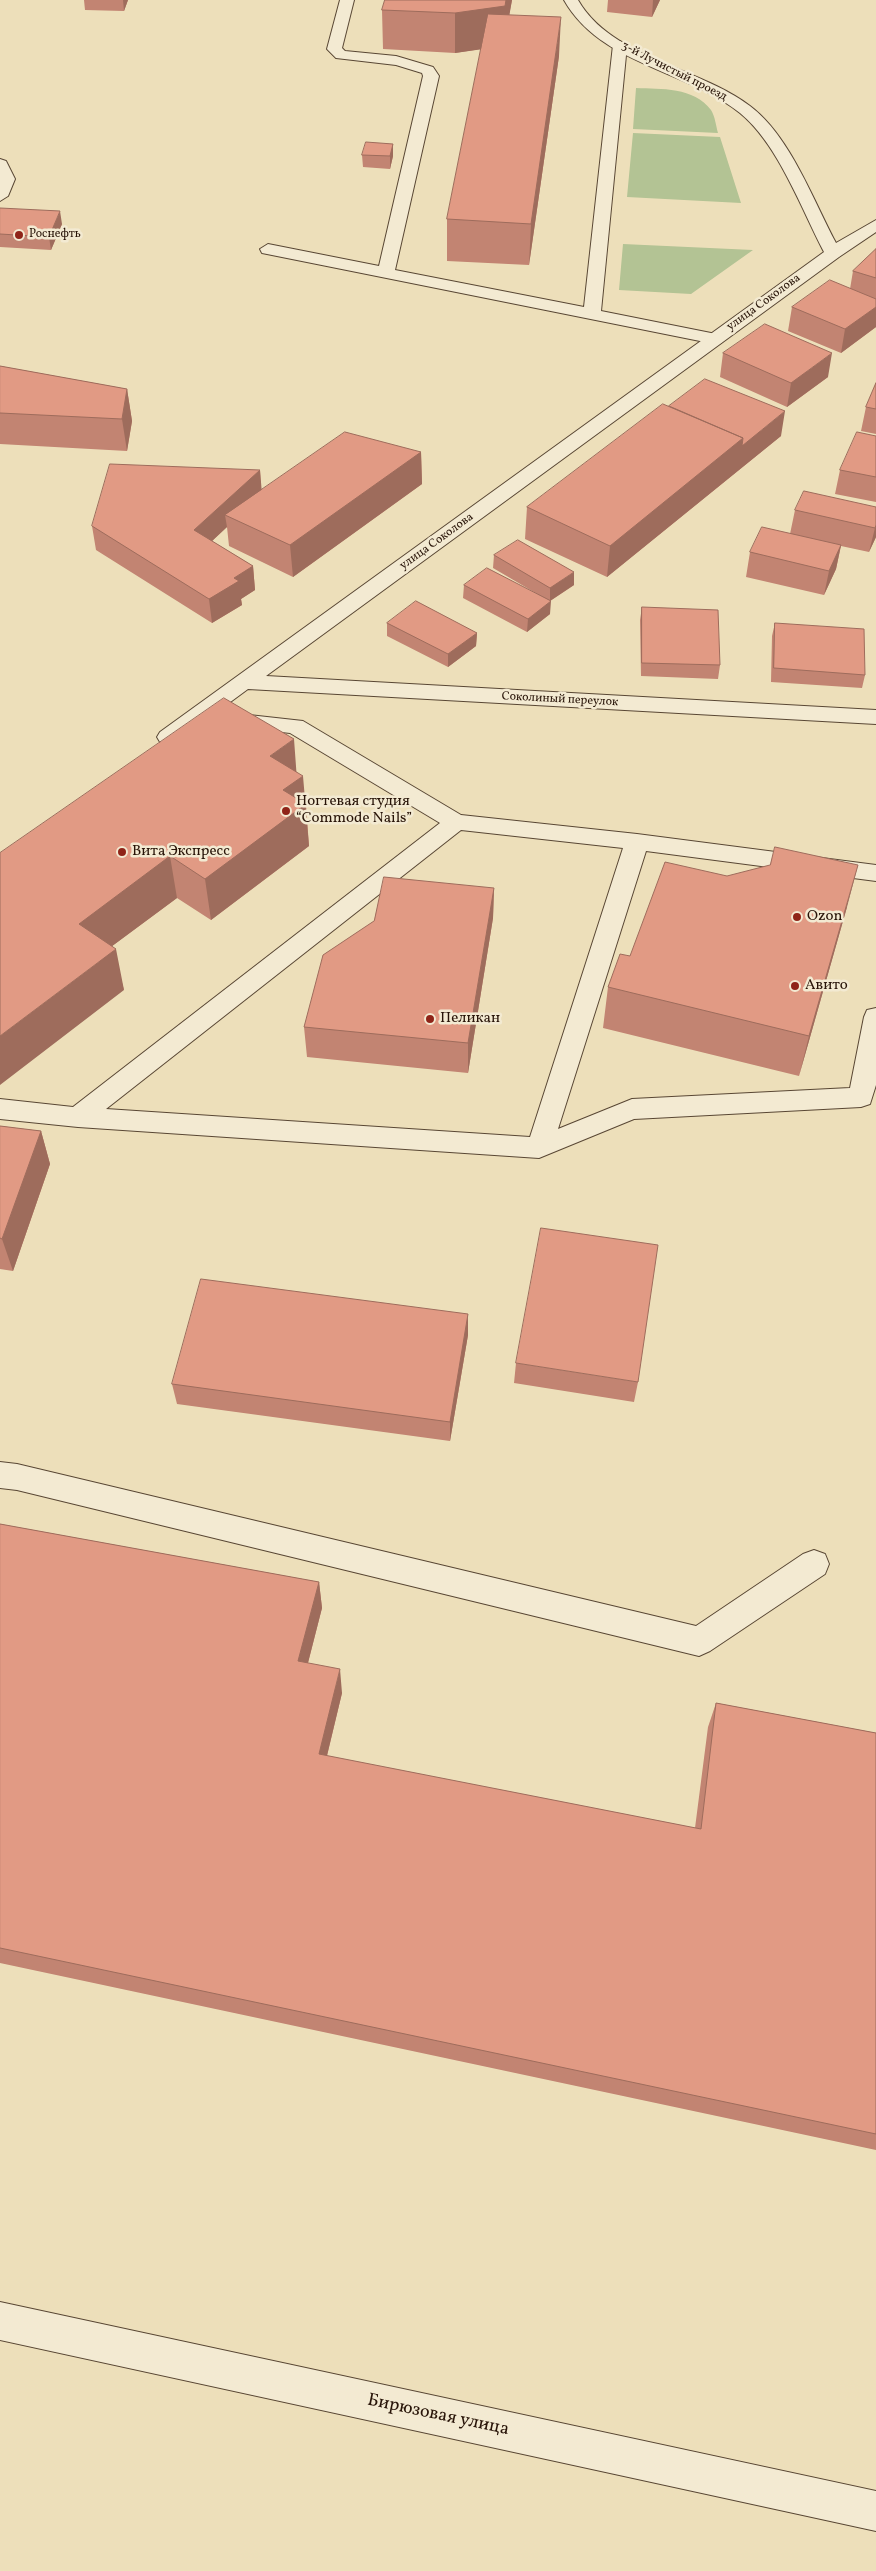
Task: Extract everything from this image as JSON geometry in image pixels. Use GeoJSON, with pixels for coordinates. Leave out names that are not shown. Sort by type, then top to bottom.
{"type":"FeatureCollection","features":[{"type":"Feature","properties":{"kind":"street"},"geometry":{"type":"LineString","coordinates":[[347,0],[334,49],[341,55],[402,61],[419,65],[428,70],[431,76],[386,273]]}},
{"type":"Feature","properties":{"kind":"street","name":"3-й Лучистый проезд"},"geometry":{"type":"LineString","coordinates":[[571,0],[585,21],[620,45],[656,65],[708,87],[746,111],[773,140],[833,253]]}},
{"type":"Feature","properties":{"kind":"street"},"geometry":{"type":"LineString","coordinates":[[592,314],[620,45]]}},
{"type":"Feature","properties":{"kind":"street"},"geometry":{"type":"LineString","coordinates":[[0,164],[7,179],[0,196]]}},
{"type":"Feature","properties":{"kind":"street","name":"улица Соколова"},"geometry":{"type":"LineString","coordinates":[[157,746],[833,253],[876,225]]}},
{"type":"Feature","properties":{"kind":"street"},"geometry":{"type":"LineString","coordinates":[[268,249],[715,339]]}},
{"type":"Feature","properties":{"kind":"street","name":"Соколиный переулок"},"geometry":{"type":"LineString","coordinates":[[244,682],[876,717]]}},
{"type":"Feature","properties":{"kind":"street"},"geometry":{"type":"LineString","coordinates":[[196,717],[295,726],[456,822],[637,842],[876,874]]}},
{"type":"Feature","properties":{"kind":"street"},"geometry":{"type":"LineString","coordinates":[[78,1118],[456,822]]}},
{"type":"Feature","properties":{"kind":"street"},"geometry":{"type":"LineString","coordinates":[[539,1148],[637,842]]}},
{"type":"Feature","properties":{"kind":"street"},"geometry":{"type":"LineString","coordinates":[[0,1109],[78,1118],[539,1148],[632,1109],[869,1098],[876,1017]]}},
{"type":"Feature","properties":{"kind":"street"},"geometry":{"type":"LineString","coordinates":[[0,1475],[699,1641],[814,1564]]}},
{"type":"Feature","properties":{"kind":"street","name":"Бирюзовая улица"},"geometry":{"type":"LineString","coordinates":[[0,2321],[876,2511]]}},
{"type":"Feature","properties":{"kind":"green space"},"geometry":{"type":"Polygon","coordinates":[[[636,88],[676,91],[696,97],[711,110],[718,133],[633,129],[636,88]]]}},
{"type":"Feature","properties":{"kind":"green space"},"geometry":{"type":"Polygon","coordinates":[[[633,133],[720,137],[741,203],[627,197],[633,133]]]}},
{"type":"Feature","properties":{"kind":"green space"},"geometry":{"type":"Polygon","coordinates":[[[623,244],[753,250],[691,294],[619,290],[623,244]]]}},
{"type":"Feature","properties":{"kind":"building"},"geometry":{"type":"Polygon","coordinates":[[[385,0],[506,0],[505,6],[455,13],[382,10],[385,0]]]}},
{"type":"Feature","properties":{"kind":"building"},"geometry":{"type":"Polygon","coordinates":[[[488,14],[561,17],[531,224],[447,219],[488,14]]]}},
{"type":"Feature","properties":{"kind":"building"},"geometry":{"type":"Polygon","coordinates":[[[366,142],[393,144],[390,156],[362,155],[366,142]]]}},
{"type":"Feature","properties":{"kind":"building"},"geometry":{"type":"Polygon","coordinates":[[[0,208],[60,211],[49,237],[0,234],[0,208]]]}},
{"type":"Feature","properties":{"kind":"building"},"geometry":{"type":"Polygon","coordinates":[[[876,249],[876,278],[853,271],[876,249]]]}},
{"type":"Feature","properties":{"kind":"building"},"geometry":{"type":"Polygon","coordinates":[[[830,280],[876,299],[876,307],[845,329],[792,307],[830,280]]]}},
{"type":"Feature","properties":{"kind":"building"},"geometry":{"type":"Polygon","coordinates":[[[765,324],[832,353],[791,383],[723,353],[765,324]]]}},
{"type":"Feature","properties":{"kind":"building"},"geometry":{"type":"Polygon","coordinates":[[[0,366],[127,389],[122,419],[0,413],[0,366]]]}},
{"type":"Feature","properties":{"kind":"building"},"geometry":{"type":"Polygon","coordinates":[[[705,379],[785,411],[742,446],[743,438],[669,406],[705,379]]]}},
{"type":"Feature","properties":{"kind":"building"},"geometry":{"type":"Polygon","coordinates":[[[876,383],[876,409],[866,407],[876,383]]]}},
{"type":"Feature","properties":{"kind":"building"},"geometry":{"type":"Polygon","coordinates":[[[663,404],[743,438],[610,546],[527,507],[663,404]]]}},
{"type":"Feature","properties":{"kind":"building"},"geometry":{"type":"Polygon","coordinates":[[[345,432],[421,452],[290,545],[225,515],[345,432]]]}},
{"type":"Feature","properties":{"kind":"building"},"geometry":{"type":"Polygon","coordinates":[[[857,432],[876,436],[876,477],[840,470],[857,432]]]}},
{"type":"Feature","properties":{"kind":"building"},"geometry":{"type":"Polygon","coordinates":[[[110,464],[260,470],[194,530],[253,566],[234,578],[239,581],[209,599],[92,526],[110,464]]]}},
{"type":"Feature","properties":{"kind":"building"},"geometry":{"type":"Polygon","coordinates":[[[804,491],[876,507],[875,528],[795,510],[804,491]]]}},
{"type":"Feature","properties":{"kind":"building"},"geometry":{"type":"Polygon","coordinates":[[[762,527],[841,545],[829,571],[750,552],[762,527]]]}},
{"type":"Feature","properties":{"kind":"building"},"geometry":{"type":"Polygon","coordinates":[[[518,540],[574,572],[550,588],[494,555],[518,540]]]}},
{"type":"Feature","properties":{"kind":"building"},"geometry":{"type":"Polygon","coordinates":[[[487,568],[551,601],[528,619],[464,585],[487,568]]]}},
{"type":"Feature","properties":{"kind":"building"},"geometry":{"type":"Polygon","coordinates":[[[416,601],[477,633],[448,654],[387,623],[416,601]]]}},
{"type":"Feature","properties":{"kind":"building"},"geometry":{"type":"Polygon","coordinates":[[[642,607],[718,610],[720,665],[642,663],[642,607]]]}},
{"type":"Feature","properties":{"kind":"building"},"geometry":{"type":"Polygon","coordinates":[[[775,623],[864,629],[865,675],[774,668],[775,623]]]}},
{"type":"Feature","properties":{"kind":"building"},"geometry":{"type":"Polygon","coordinates":[[[224,698],[294,739],[270,756],[303,776],[283,790],[306,804],[205,879],[170,856],[79,924],[116,949],[0,1036],[0,853],[224,698]]]}},
{"type":"Feature","properties":{"kind":"building"},"geometry":{"type":"Polygon","coordinates":[[[775,847],[858,865],[809,1036],[608,987],[620,954],[630,956],[665,862],[727,876],[770,865],[775,847]]]}},
{"type":"Feature","properties":{"kind":"building"},"geometry":{"type":"Polygon","coordinates":[[[384,877],[494,888],[468,1043],[304,1027],[323,955],[374,921],[384,877]]]}},
{"type":"Feature","properties":{"kind":"building"},"geometry":{"type":"Polygon","coordinates":[[[0,1126],[41,1131],[2,1239],[0,1238],[0,1126]]]}},
{"type":"Feature","properties":{"kind":"building"},"geometry":{"type":"Polygon","coordinates":[[[541,1228],[658,1245],[638,1382],[516,1363],[541,1228]]]}},
{"type":"Feature","properties":{"kind":"building"},"geometry":{"type":"Polygon","coordinates":[[[201,1279],[468,1314],[450,1422],[172,1384],[201,1279]]]}},
{"type":"Feature","properties":{"kind":"building"},"geometry":{"type":"Polygon","coordinates":[[[0,1524],[319,1582],[298,1661],[340,1669],[319,1754],[701,1829],[716,1703],[876,1733],[876,2134],[0,1948],[0,1524]]]}},
{"type":"Feature","properties":{"kind":"place","name":"Роснефть"},"geometry":{"type":"Point","coordinates":[19,235]}},
{"type":"Feature","properties":{"kind":"place","name":"Ногтевая студия “Commode Nails”"},"geometry":{"type":"Point","coordinates":[286,811]}},
{"type":"Feature","properties":{"kind":"place","name":"Вита Экспресс"},"geometry":{"type":"Point","coordinates":[122,852]}},
{"type":"Feature","properties":{"kind":"place","name":"Ozon"},"geometry":{"type":"Point","coordinates":[797,917]}},
{"type":"Feature","properties":{"kind":"place","name":"Авито"},"geometry":{"type":"Point","coordinates":[795,986]}},
{"type":"Feature","properties":{"kind":"place","name":"Пеликан"},"geometry":{"type":"Point","coordinates":[430,1019]}}]}
